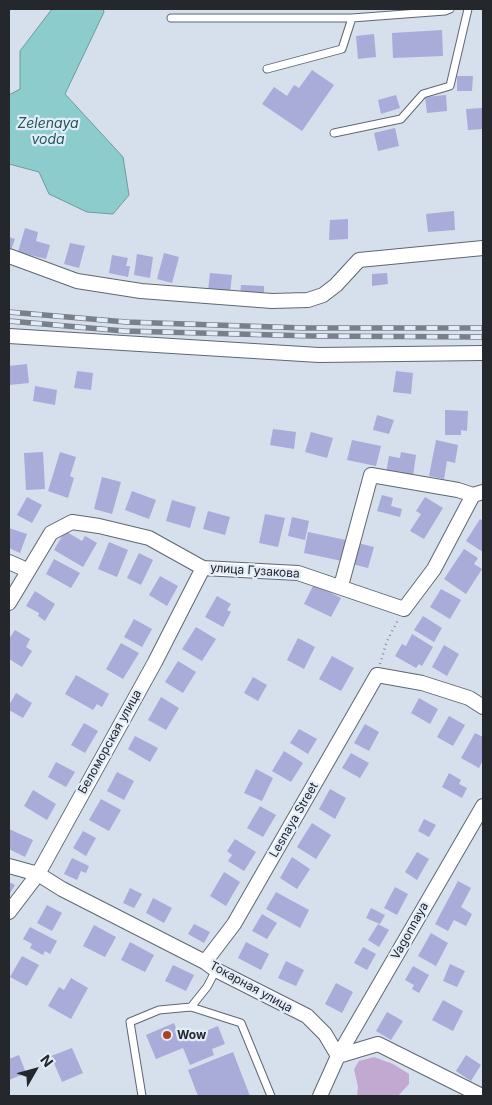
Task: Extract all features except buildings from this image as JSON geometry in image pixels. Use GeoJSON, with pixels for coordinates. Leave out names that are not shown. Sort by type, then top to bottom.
{"type":"FeatureCollection","features":[{"type":"Feature","properties":{"kind":"street"},"geometry":{"type":"LineString","coordinates":[[9,256],[77,281],[141,291],[272,301],[308,300],[324,295],[359,260],[483,248]]}},
{"type":"Feature","properties":{"kind":"street"},"geometry":{"type":"LineString","coordinates":[[9,336],[319,355],[483,353]]}},
{"type":"Feature","properties":{"kind":"street"},"geometry":{"type":"LineString","coordinates":[[341,586],[371,475],[478,494],[434,569],[404,609]]}},
{"type":"Feature","properties":{"kind":"street","name":"улица Гузакова"},"geometry":{"type":"LineString","coordinates":[[27,570],[51,533],[72,522],[99,526],[148,538],[203,568],[298,573],[341,586],[404,609]]}},
{"type":"Feature","properties":{"kind":"street"},"geometry":{"type":"LineString","coordinates":[[9,562],[27,570],[9,603]]}},
{"type":"Feature","properties":{"kind":"street","name":"Беломорская улица"},"geometry":{"type":"LineString","coordinates":[[9,912],[38,874],[155,662],[203,568]]}},
{"type":"Feature","properties":{"kind":"street"},"geometry":{"type":"LineString","coordinates":[[377,675],[422,683],[469,698],[483,708]]}},
{"type":"Feature","properties":{"kind":"street","name":"Lesnaya Street"},"geometry":{"type":"LineString","coordinates":[[210,966],[377,675]]}},
{"type":"Feature","properties":{"kind":"street","name":"Vagonnaya"},"geometry":{"type":"LineString","coordinates":[[320,1096],[338,1056],[483,806]]}},
{"type":"Feature","properties":{"kind":"street","name":"Токарная улица"},"geometry":{"type":"LineString","coordinates":[[9,866],[38,874],[62,890],[307,1016],[325,1034],[338,1056]]}},
{"type":"Feature","properties":{"kind":"street"},"geometry":{"type":"LineString","coordinates":[[338,1056],[378,1044],[482,1096]]}},
{"type":"Feature","properties":{"kind":"lane"},"geometry":{"type":"LineString","coordinates":[[172,18],[352,18],[445,11],[450,9]]}},
{"type":"Feature","properties":{"kind":"lane"},"geometry":{"type":"LineString","coordinates":[[334,133],[401,119],[423,94],[450,86],[468,9]]}},
{"type":"Feature","properties":{"kind":"lane"},"geometry":{"type":"LineString","coordinates":[[267,69],[342,49],[352,18]]}},
{"type":"Feature","properties":{"kind":"lane"},"geometry":{"type":"LineString","coordinates":[[190,1007],[206,987],[210,966]]}},
{"type":"Feature","properties":{"kind":"lane"},"geometry":{"type":"LineString","coordinates":[[142,1096],[130,1022],[159,1010],[190,1007],[241,1023],[271,1096]]}},
{"type":"Feature","properties":{"kind":"path"},"geometry":{"type":"LineString","coordinates":[[377,675],[387,641],[404,609]]}},
{"type":"Feature","properties":{"kind":"shaded area"},"geometry":{"type":"Polygon","coordinates":[[[374,1057],[393,1064],[409,1074],[409,1084],[398,1096],[357,1096],[358,1087],[354,1069],[359,1061],[374,1057]]]}},
{"type":"Feature","properties":{"kind":"water","name":"Zelenaya voda"},"geometry":{"type":"Polygon","coordinates":[[[52,9],[103,9],[104,12],[65,94],[123,157],[129,195],[113,214],[87,212],[49,194],[39,172],[9,164],[9,95],[20,89],[20,51],[52,9]]]}},
{"type":"Feature","properties":{"kind":"railway"},"geometry":{"type":"LineString","coordinates":[[9,312],[126,322],[304,328],[483,328]]}},
{"type":"Feature","properties":{"kind":"railway"},"geometry":{"type":"LineString","coordinates":[[9,321],[124,331],[312,336],[483,337]]}},
{"type":"Feature","properties":{"kind":"place","name":"Wow"},"geometry":{"type":"Point","coordinates":[167,1035]}}]}
